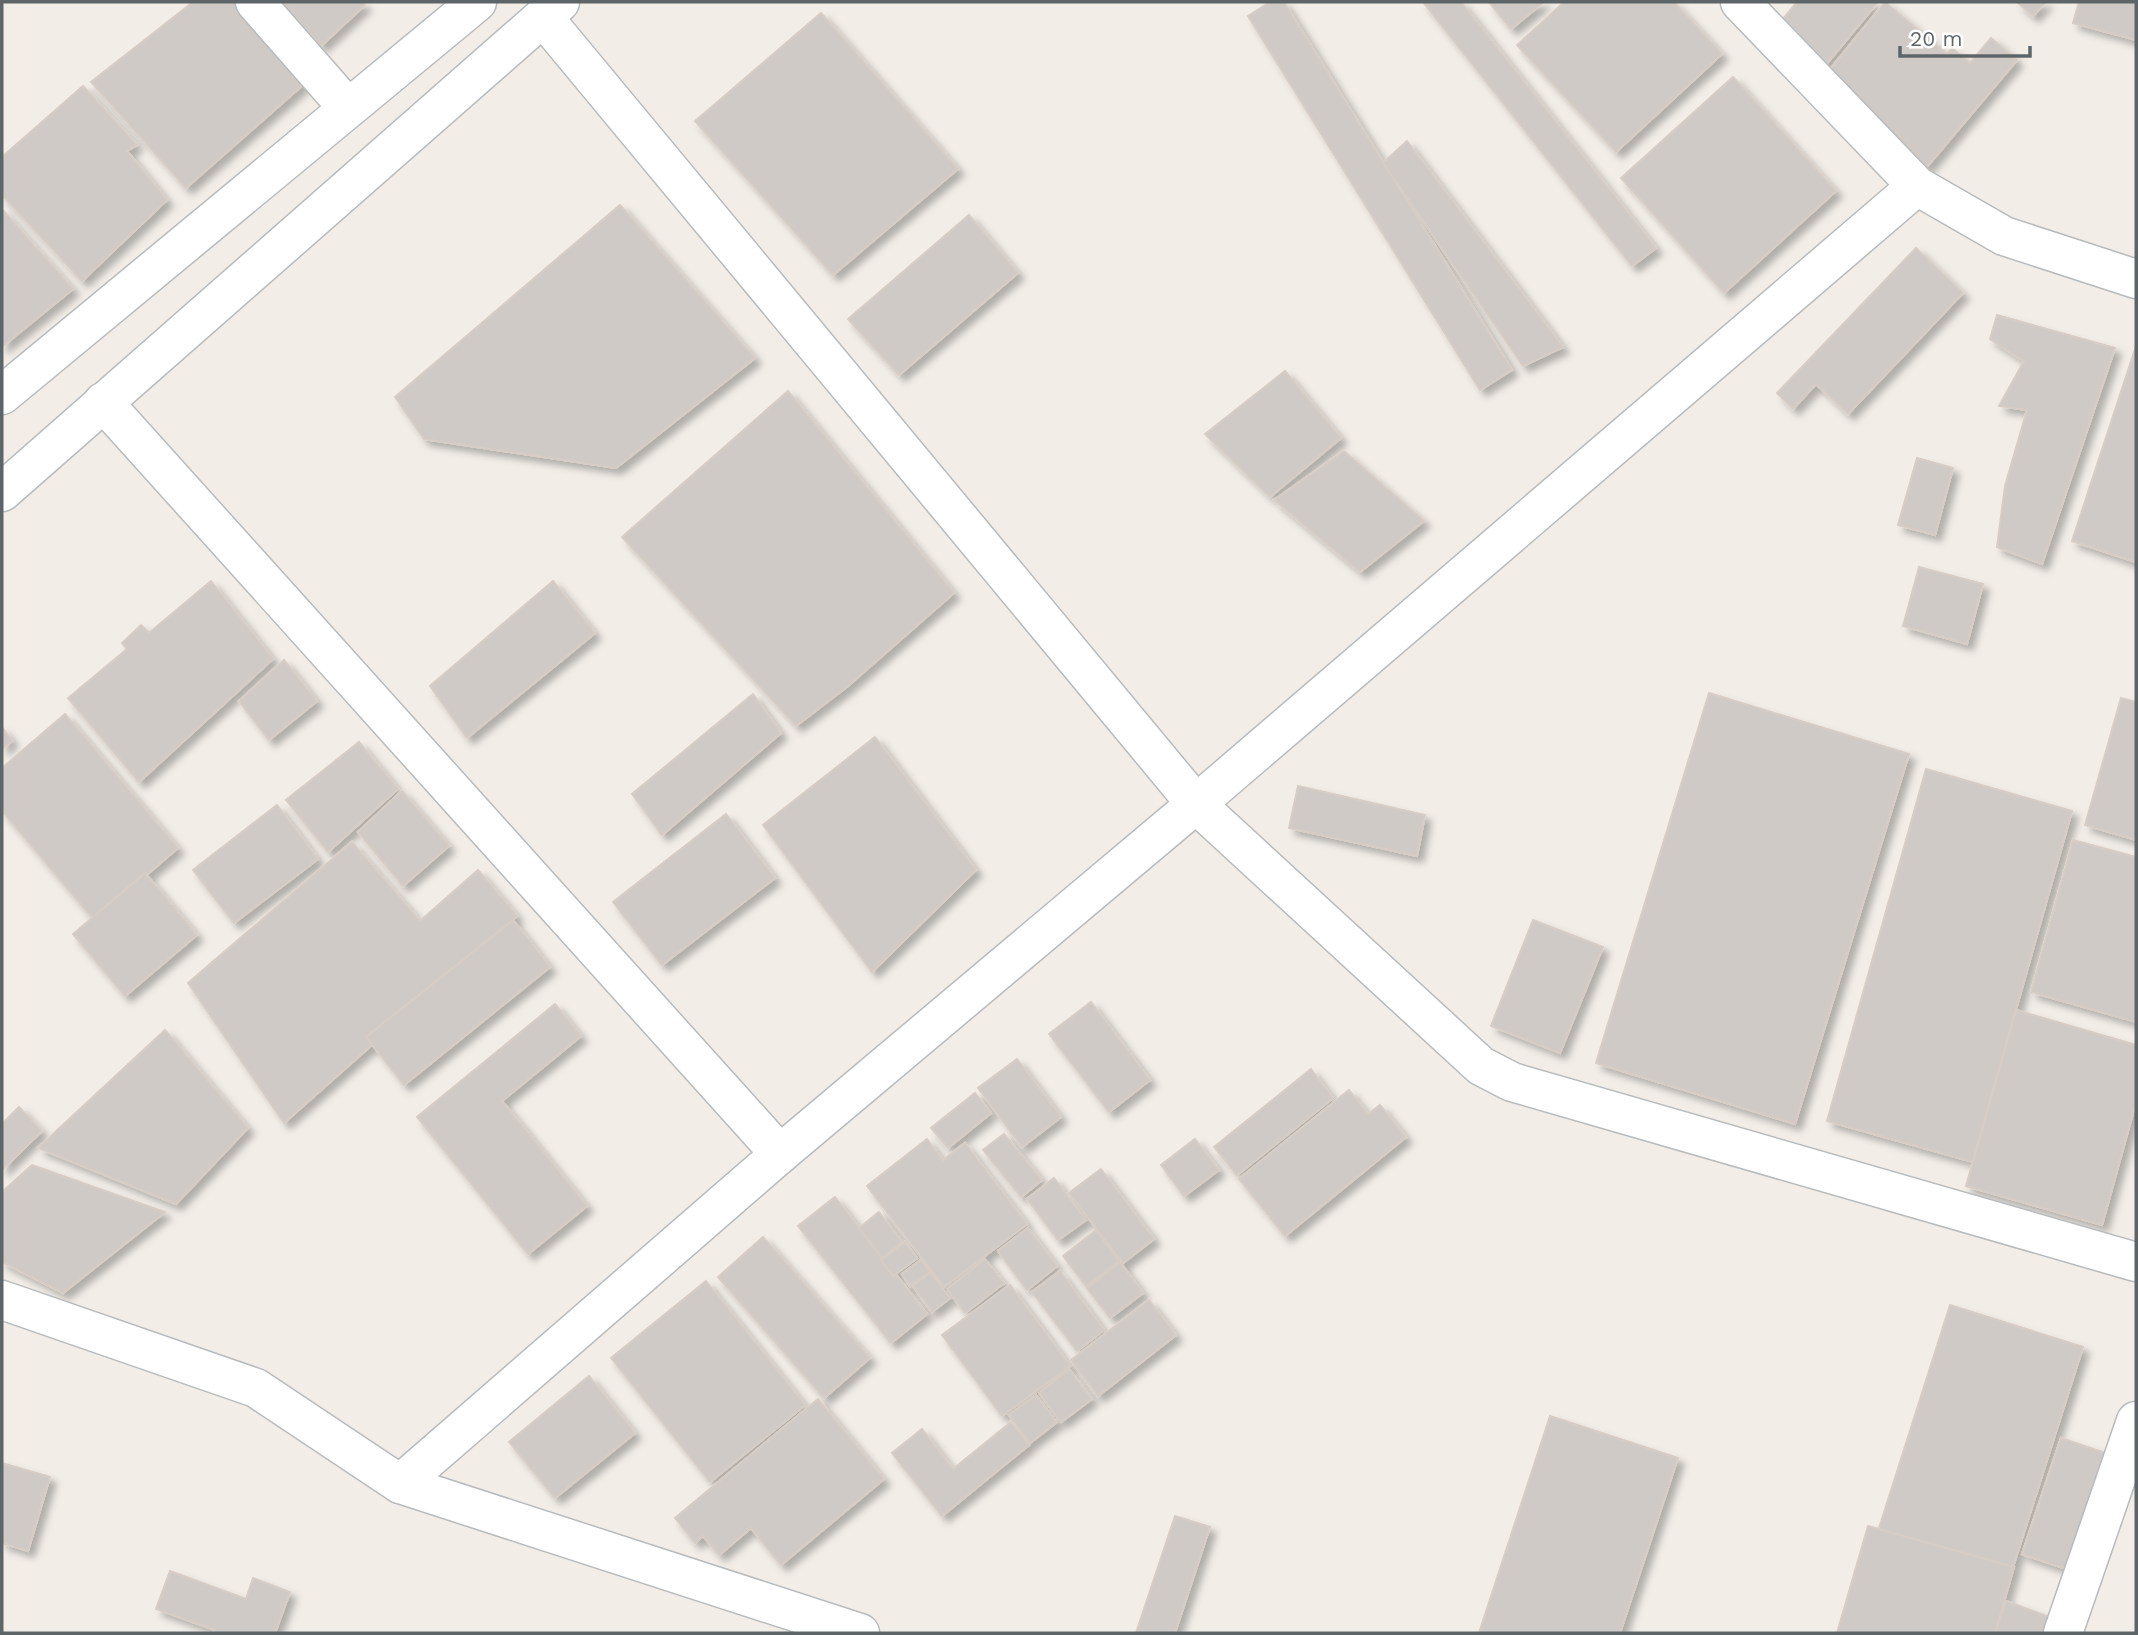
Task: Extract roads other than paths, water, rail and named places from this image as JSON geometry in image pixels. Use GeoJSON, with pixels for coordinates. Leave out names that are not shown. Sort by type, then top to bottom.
{"type":"FeatureCollection","features":[{"type":"Feature","properties":{"kind":"street"},"geometry":{"type":"LineString","coordinates":[[255,2],[348,108]]}},
{"type":"Feature","properties":{"kind":"street"},"geometry":{"type":"LineString","coordinates":[[2,395],[477,2]]}},
{"type":"Feature","properties":{"kind":"street"},"geometry":{"type":"LineString","coordinates":[[1740,2],[1917,186],[2004,236],[2136,279]]}},
{"type":"Feature","properties":{"kind":"street"},"geometry":{"type":"LineString","coordinates":[[2,492],[552,9],[1196,804],[1481,1066],[1511,1082],[2136,1262]]}},
{"type":"Feature","properties":{"kind":"street"},"geometry":{"type":"LineString","coordinates":[[400,1484],[780,1154],[1196,804],[1917,186]]}},
{"type":"Feature","properties":{"kind":"street"},"geometry":{"type":"LineString","coordinates":[[103,402],[780,1154]]}},
{"type":"Feature","properties":{"kind":"street"},"geometry":{"type":"LineString","coordinates":[[2,1300],[256,1388],[400,1484],[860,1633]]}},
{"type":"Feature","properties":{"kind":"street"},"geometry":{"type":"LineString","coordinates":[[2063,1633],[2136,1420]]}}]}
